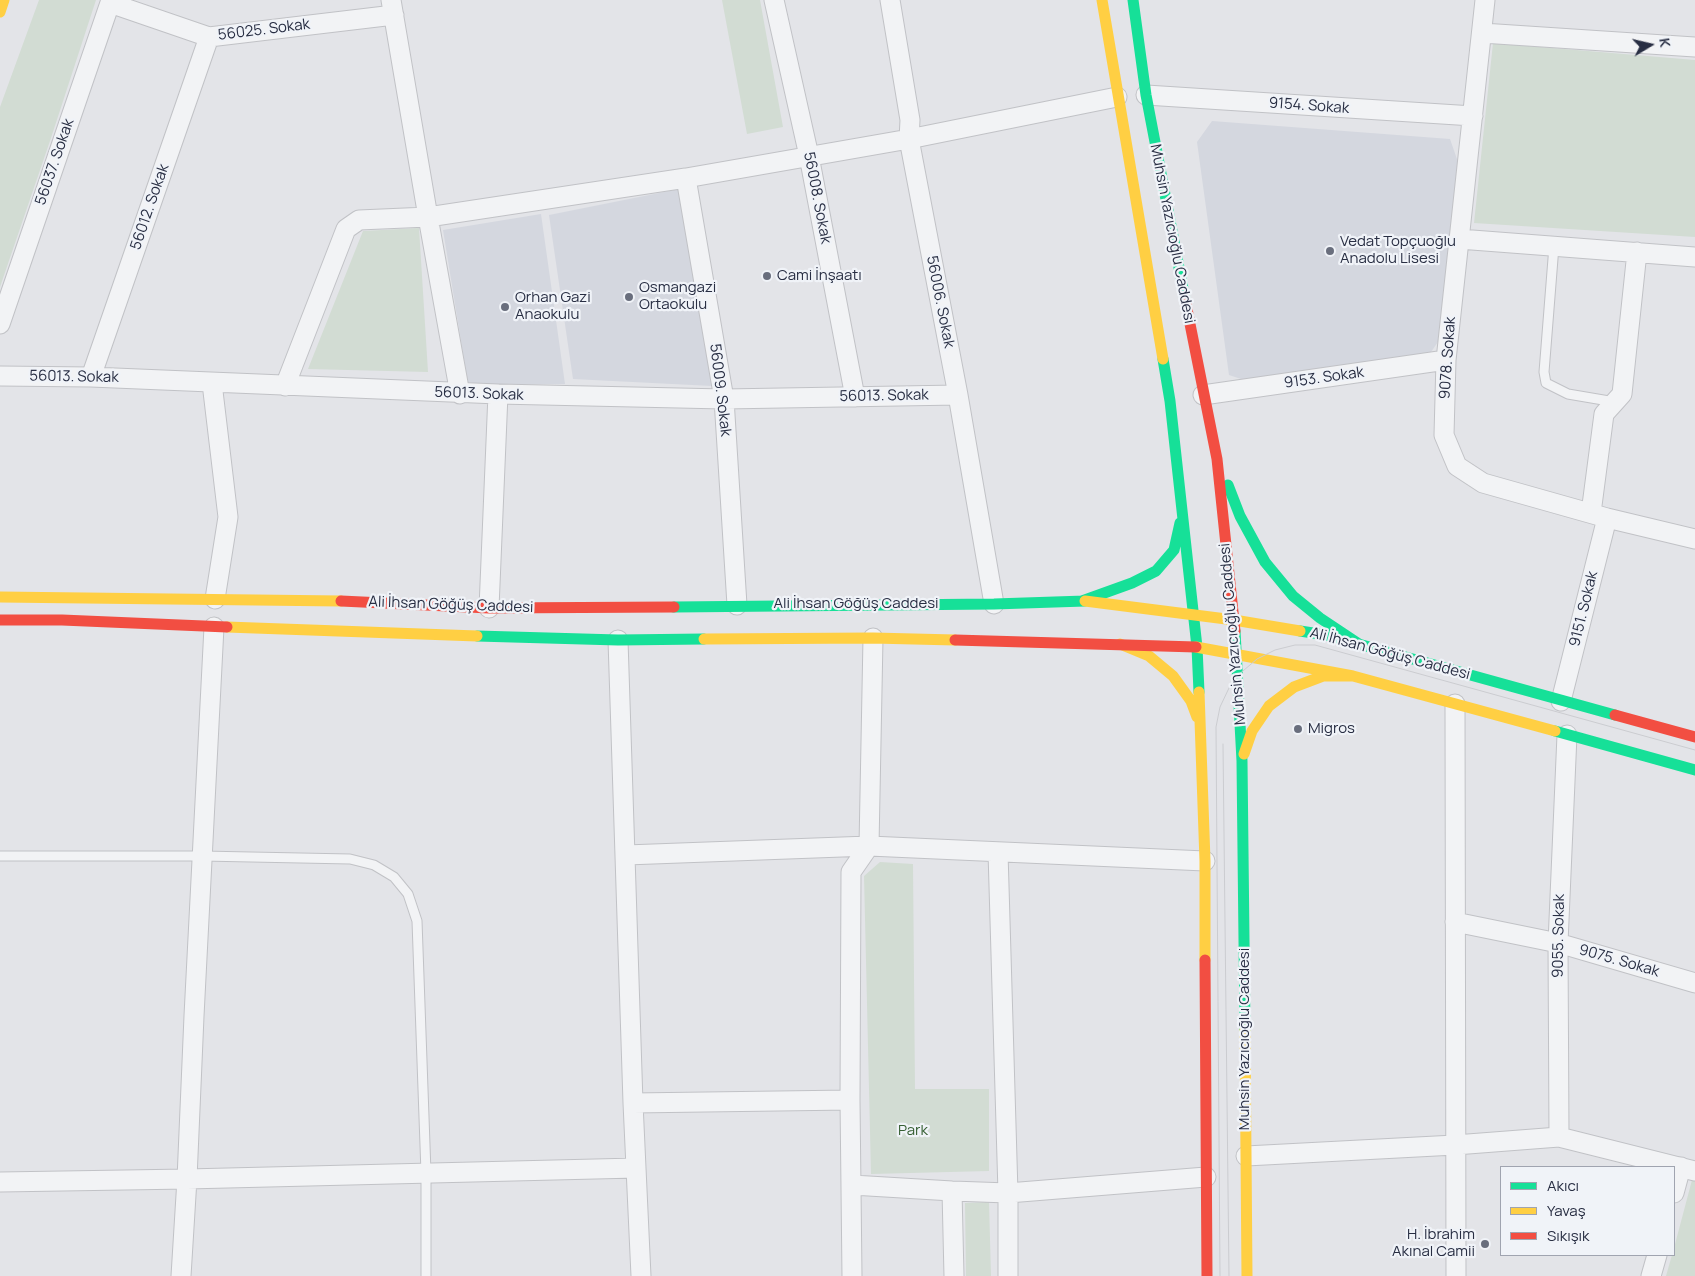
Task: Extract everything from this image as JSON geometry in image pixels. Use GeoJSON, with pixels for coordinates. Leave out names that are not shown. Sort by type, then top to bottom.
{"type":"FeatureCollection","features":[{"type":"Feature","properties":{"kind":"main road"},"geometry":{"type":"LineString","coordinates":[[0,12],[4,0]]}},
{"type":"Feature","properties":{"kind":"main road","name":"Muhsin Yazıcıoğlu Caddesi"},"geometry":{"type":"LineString","coordinates":[[1102,0],[1170,401],[1197,647],[1202,731],[1205,861],[1207,1276]]}},
{"type":"Feature","properties":{"kind":"main road","name":"Muhsin Yazıcıoğlu Caddesi"},"geometry":{"type":"LineString","coordinates":[[1133,0],[1146,96],[1217,460],[1234,620],[1242,760],[1246,1276]]}},
{"type":"Feature","properties":{"kind":"main road"},"geometry":{"type":"LineString","coordinates":[[1217,460],[1240,516],[1265,562],[1293,596],[1320,618],[1359,644]]}},
{"type":"Feature","properties":{"kind":"main road"},"geometry":{"type":"LineString","coordinates":[[1082,602],[1132,583],[1156,571],[1174,550],[1182,512]]}},
{"type":"Feature","properties":{"kind":"main road","name":"Ali İhsan Göğüş Caddesi"},"geometry":{"type":"LineString","coordinates":[[0,598],[314,600],[489,608],[1082,602],[1234,620],[1326,635],[1695,737]]}},
{"type":"Feature","properties":{"kind":"main road","name":"Ali İhsan Göğüş Caddesi"},"geometry":{"type":"LineString","coordinates":[[0,620],[62,620],[618,640],[873,638],[1197,647],[1353,676],[1695,770]]}},
{"type":"Feature","properties":{"kind":"main road"},"geometry":{"type":"LineString","coordinates":[[1120,644],[1149,656],[1173,676],[1191,701],[1202,731]]}},
{"type":"Feature","properties":{"kind":"main road"},"geometry":{"type":"LineString","coordinates":[[1242,760],[1252,731],[1269,706],[1294,687],[1322,676],[1353,676]]}},
{"type":"Feature","properties":{"kind":"street","name":"56008. Sokak"},"geometry":{"type":"LineString","coordinates":[[774,0],[809,156],[855,397]]}},
{"type":"Feature","properties":{"kind":"street","name":"56006. Sokak"},"geometry":{"type":"LineString","coordinates":[[890,0],[910,120],[909,139],[958,395],[994,604]]}},
{"type":"Feature","properties":{"kind":"street","name":"9078. Sokak"},"geometry":{"type":"LineString","coordinates":[[1486,0],[1446,360],[1444,435],[1457,466],[1483,483],[1695,539]]}},
{"type":"Feature","properties":{"kind":"street","name":"56025. Sokak"},"geometry":{"type":"LineString","coordinates":[[110,1],[209,37],[392,7]]}},
{"type":"Feature","properties":{"kind":"street","name":"56037. Sokak"},"geometry":{"type":"LineString","coordinates":[[0,324],[110,1]]}},
{"type":"Feature","properties":{"kind":"street"},"geometry":{"type":"LineString","coordinates":[[392,7],[460,394]]}},
{"type":"Feature","properties":{"kind":"street"},"geometry":{"type":"LineString","coordinates":[[1482,32],[1695,47]]}},
{"type":"Feature","properties":{"kind":"street","name":"56012. Sokak"},"geometry":{"type":"LineString","coordinates":[[91,376],[209,37]]}},
{"type":"Feature","properties":{"kind":"street","name":"9154. Sokak"},"geometry":{"type":"LineString","coordinates":[[1146,96],[1473,116]]}},
{"type":"Feature","properties":{"kind":"street"},"geometry":{"type":"LineString","coordinates":[[286,386],[346,229],[359,220],[428,217],[686,178],[909,139],[1117,97]]}},
{"type":"Feature","properties":{"kind":"street","name":"56009. Sokak"},"geometry":{"type":"LineString","coordinates":[[686,178],[724,399],[736,605]]}},
{"type":"Feature","properties":{"kind":"street"},"geometry":{"type":"LineString","coordinates":[[1459,239],[1695,257]]}},
{"type":"Feature","properties":{"kind":"street","name":"9151. Sokak"},"geometry":{"type":"LineString","coordinates":[[1561,701],[1599,515],[1604,414],[1622,394],[1637,252]]}},
{"type":"Feature","properties":{"kind":"street","name":"9153. Sokak"},"geometry":{"type":"LineString","coordinates":[[1203,395],[1446,360]]}},
{"type":"Feature","properties":{"kind":"street","name":"56013. Sokak"},"geometry":{"type":"LineString","coordinates":[[0,376],[91,376],[460,394],[724,399],[958,395]]}},
{"type":"Feature","properties":{"kind":"street"},"geometry":{"type":"LineString","coordinates":[[212,382],[228,517],[215,599]]}},
{"type":"Feature","properties":{"kind":"street"},"geometry":{"type":"LineString","coordinates":[[489,608],[498,394]]}},
{"type":"Feature","properties":{"kind":"street"},"geometry":{"type":"LineString","coordinates":[[181,1276],[214,626]]}},
{"type":"Feature","properties":{"kind":"street"},"geometry":{"type":"LineString","coordinates":[[852,1276],[850,1100],[851,872],[869,846],[873,638]]}},
{"type":"Feature","properties":{"kind":"street"},"geometry":{"type":"LineString","coordinates":[[618,640],[633,1103],[641,1276]]}},
{"type":"Feature","properties":{"kind":"street"},"geometry":{"type":"LineString","coordinates":[[1455,704],[1456,1276]]}},
{"type":"Feature","properties":{"kind":"street","name":"9055. Sokak"},"geometry":{"type":"LineString","coordinates":[[1559,1137],[1558,943],[1567,735]]}},
{"type":"Feature","properties":{"kind":"street"},"geometry":{"type":"LineString","coordinates":[[626,855],[869,846],[1205,861]]}},
{"type":"Feature","properties":{"kind":"street"},"geometry":{"type":"LineString","coordinates":[[998,852],[1008,1193],[1008,1276]]}},
{"type":"Feature","properties":{"kind":"street","name":"9075. Sokak"},"geometry":{"type":"LineString","coordinates":[[1455,922],[1558,943],[1695,983]]}},
{"type":"Feature","properties":{"kind":"street"},"geometry":{"type":"LineString","coordinates":[[633,1103],[850,1100]]}},
{"type":"Feature","properties":{"kind":"street"},"geometry":{"type":"LineString","coordinates":[[1246,1156],[1455,1146],[1559,1137],[1688,1169],[1675,1191]]}},
{"type":"Feature","properties":{"kind":"street"},"geometry":{"type":"LineString","coordinates":[[0,1182],[636,1168]]}},
{"type":"Feature","properties":{"kind":"street"},"geometry":{"type":"LineString","coordinates":[[852,1185],[1008,1193],[1206,1177]]}},
{"type":"Feature","properties":{"kind":"street"},"geometry":{"type":"LineString","coordinates":[[952,1191],[954,1276]]}},
{"type":"Feature","properties":{"kind":"street"},"geometry":{"type":"LineString","coordinates":[[1651,1276],[1656,1256]]}},
{"type":"Feature","properties":{"kind":"lane"},"geometry":{"type":"LineString","coordinates":[[1554,246],[1544,372],[1546,383],[1568,394],[1615,402]]}},
{"type":"Feature","properties":{"kind":"lane"},"geometry":{"type":"LineString","coordinates":[[0,856],[202,856],[350,859],[374,865],[394,877],[408,894],[417,921],[426,1173],[426,1276]]}},
{"type":"Feature","properties":{"kind":"shaded area","name":"Vedat Topçuoğlu Anadolu Lisesi"},"geometry":{"type":"Polygon","coordinates":[[[1212,121],[1450,139],[1458,162],[1440,339],[1431,352],[1416,356],[1244,380],[1229,375],[1197,142],[1212,121]]]}},
{"type":"Feature","properties":{"kind":"shaded area","name":"Osmangazi Ortaokulu"},"geometry":{"type":"Polygon","coordinates":[[[679,189],[712,386],[573,379],[549,215],[679,189]]]}},
{"type":"Feature","properties":{"kind":"shaded area","name":"Orhan Gazi Anaokulu"},"geometry":{"type":"Polygon","coordinates":[[[541,214],[565,384],[468,384],[443,230],[541,214]]]}},
{"type":"Feature","properties":{"kind":"green space"},"geometry":{"type":"Polygon","coordinates":[[[39,0],[96,0],[0,287],[0,107],[39,0]]]}},
{"type":"Feature","properties":{"kind":"green space"},"geometry":{"type":"Polygon","coordinates":[[[722,0],[760,0],[783,127],[747,134],[722,0]]]}},
{"type":"Feature","properties":{"kind":"green space"},"geometry":{"type":"Polygon","coordinates":[[[1493,43],[1695,60],[1695,237],[1474,223],[1493,43]]]}},
{"type":"Feature","properties":{"kind":"green space"},"geometry":{"type":"Polygon","coordinates":[[[419,228],[428,372],[308,369],[363,231],[419,228]]]}},
{"type":"Feature","properties":{"kind":"green space","name":"Park"},"geometry":{"type":"Polygon","coordinates":[[[880,862],[913,864],[915,1089],[989,1089],[989,1171],[871,1174],[864,876],[880,862]]]}},
{"type":"Feature","properties":{"kind":"green space"},"geometry":{"type":"Polygon","coordinates":[[[1692,1180],[1695,1181],[1695,1276],[1666,1276],[1672,1256],[1675,1256],[1675,1244],[1692,1180]]]}},
{"type":"Feature","properties":{"kind":"green space"},"geometry":{"type":"Polygon","coordinates":[[[989,1202],[991,1276],[966,1276],[965,1203],[989,1202]]]}},
{"type":"Feature","properties":{"kind":"tram line"},"geometry":{"type":"LineString","coordinates":[[1220,1276],[1216,727],[1220,707],[1237,676],[1257,659],[1275,650],[1295,645],[1315,645],[1695,750]]}},
{"type":"Feature","properties":{"kind":"tram line"},"geometry":{"type":"LineString","coordinates":[[1223,744],[1229,1276]]}},
{"type":"Feature","properties":{"kind":"traffic: fast"},"geometry":{"type":"LineString","coordinates":[[1133,0],[1146,95],[1185,299]]}},
{"type":"Feature","properties":{"kind":"traffic: fast"},"geometry":{"type":"LineString","coordinates":[[1163,359],[1170,401],[1197,647],[1199,692]]}},
{"type":"Feature","properties":{"kind":"traffic: fast"},"geometry":{"type":"LineString","coordinates":[[1228,485],[1240,516],[1265,562],[1293,596],[1320,618],[1359,644]]}},
{"type":"Feature","properties":{"kind":"traffic: fast"},"geometry":{"type":"LineString","coordinates":[[1082,601],[1132,583],[1156,571],[1174,550],[1180,523]]}},
{"type":"Feature","properties":{"kind":"traffic: fast"},"geometry":{"type":"LineString","coordinates":[[674,607],[994,604],[1085,601]]}},
{"type":"Feature","properties":{"kind":"traffic: fast"},"geometry":{"type":"LineString","coordinates":[[1235,631],[1242,761],[1245,1030]]}},
{"type":"Feature","properties":{"kind":"traffic: fast"},"geometry":{"type":"LineString","coordinates":[[1300,631],[1326,635],[1615,715]]}},
{"type":"Feature","properties":{"kind":"traffic: fast"},"geometry":{"type":"LineString","coordinates":[[477,636],[618,640],[704,639]]}},
{"type":"Feature","properties":{"kind":"traffic: fast"},"geometry":{"type":"LineString","coordinates":[[1555,731],[1695,770]]}},
{"type":"Feature","properties":{"kind":"traffic: slow"},"geometry":{"type":"LineString","coordinates":[[0,12],[4,0]]}},
{"type":"Feature","properties":{"kind":"traffic: slow"},"geometry":{"type":"LineString","coordinates":[[1102,0],[1163,359]]}},
{"type":"Feature","properties":{"kind":"traffic: slow"},"geometry":{"type":"LineString","coordinates":[[0,597],[341,601]]}},
{"type":"Feature","properties":{"kind":"traffic: slow"},"geometry":{"type":"LineString","coordinates":[[1085,601],[1234,620],[1300,631]]}},
{"type":"Feature","properties":{"kind":"traffic: slow"},"geometry":{"type":"LineString","coordinates":[[227,627],[477,636]]}},
{"type":"Feature","properties":{"kind":"traffic: slow"},"geometry":{"type":"LineString","coordinates":[[704,639],[873,638],[955,640]]}},
{"type":"Feature","properties":{"kind":"traffic: slow"},"geometry":{"type":"LineString","coordinates":[[1120,644],[1149,656],[1173,676],[1191,701],[1197,717]]}},
{"type":"Feature","properties":{"kind":"traffic: slow"},"geometry":{"type":"LineString","coordinates":[[1196,647],[1353,676],[1555,731]]}},
{"type":"Feature","properties":{"kind":"traffic: slow"},"geometry":{"type":"LineString","coordinates":[[1244,754],[1252,731],[1269,706],[1294,687],[1323,676],[1353,676]]}},
{"type":"Feature","properties":{"kind":"traffic: slow"},"geometry":{"type":"LineString","coordinates":[[1199,692],[1205,861],[1205,960]]}},
{"type":"Feature","properties":{"kind":"traffic: slow"},"geometry":{"type":"LineString","coordinates":[[1245,1030],[1247,1276]]}},
{"type":"Feature","properties":{"kind":"traffic: jam"},"geometry":{"type":"LineString","coordinates":[[1185,299],[1217,459],[1235,631]]}},
{"type":"Feature","properties":{"kind":"traffic: jam"},"geometry":{"type":"LineString","coordinates":[[341,601],[489,608],[674,607]]}},
{"type":"Feature","properties":{"kind":"traffic: jam"},"geometry":{"type":"LineString","coordinates":[[0,620],[62,620],[227,627]]}},
{"type":"Feature","properties":{"kind":"traffic: jam"},"geometry":{"type":"LineString","coordinates":[[955,640],[1196,647]]}},
{"type":"Feature","properties":{"kind":"traffic: jam"},"geometry":{"type":"LineString","coordinates":[[1615,715],[1695,737]]}},
{"type":"Feature","properties":{"kind":"traffic: jam"},"geometry":{"type":"LineString","coordinates":[[1205,960],[1207,1276]]}},
{"type":"Feature","properties":{"kind":"place","name":"Vedat Topçuoğlu Anadolu Lisesi"},"geometry":{"type":"Point","coordinates":[1330,251]}},
{"type":"Feature","properties":{"kind":"place","name":"Cami İnşaatı"},"geometry":{"type":"Point","coordinates":[767,276]}},
{"type":"Feature","properties":{"kind":"place","name":"Osmangazi Ortaokulu"},"geometry":{"type":"Point","coordinates":[629,297]}},
{"type":"Feature","properties":{"kind":"place","name":"Orhan Gazi Anaokulu"},"geometry":{"type":"Point","coordinates":[505,307]}},
{"type":"Feature","properties":{"kind":"place","name":"Migros"},"geometry":{"type":"Point","coordinates":[1298,729]}},
{"type":"Feature","properties":{"kind":"place","name":"H. İbrahim Akınal Camii"},"geometry":{"type":"Point","coordinates":[1485,1244]}}]}
